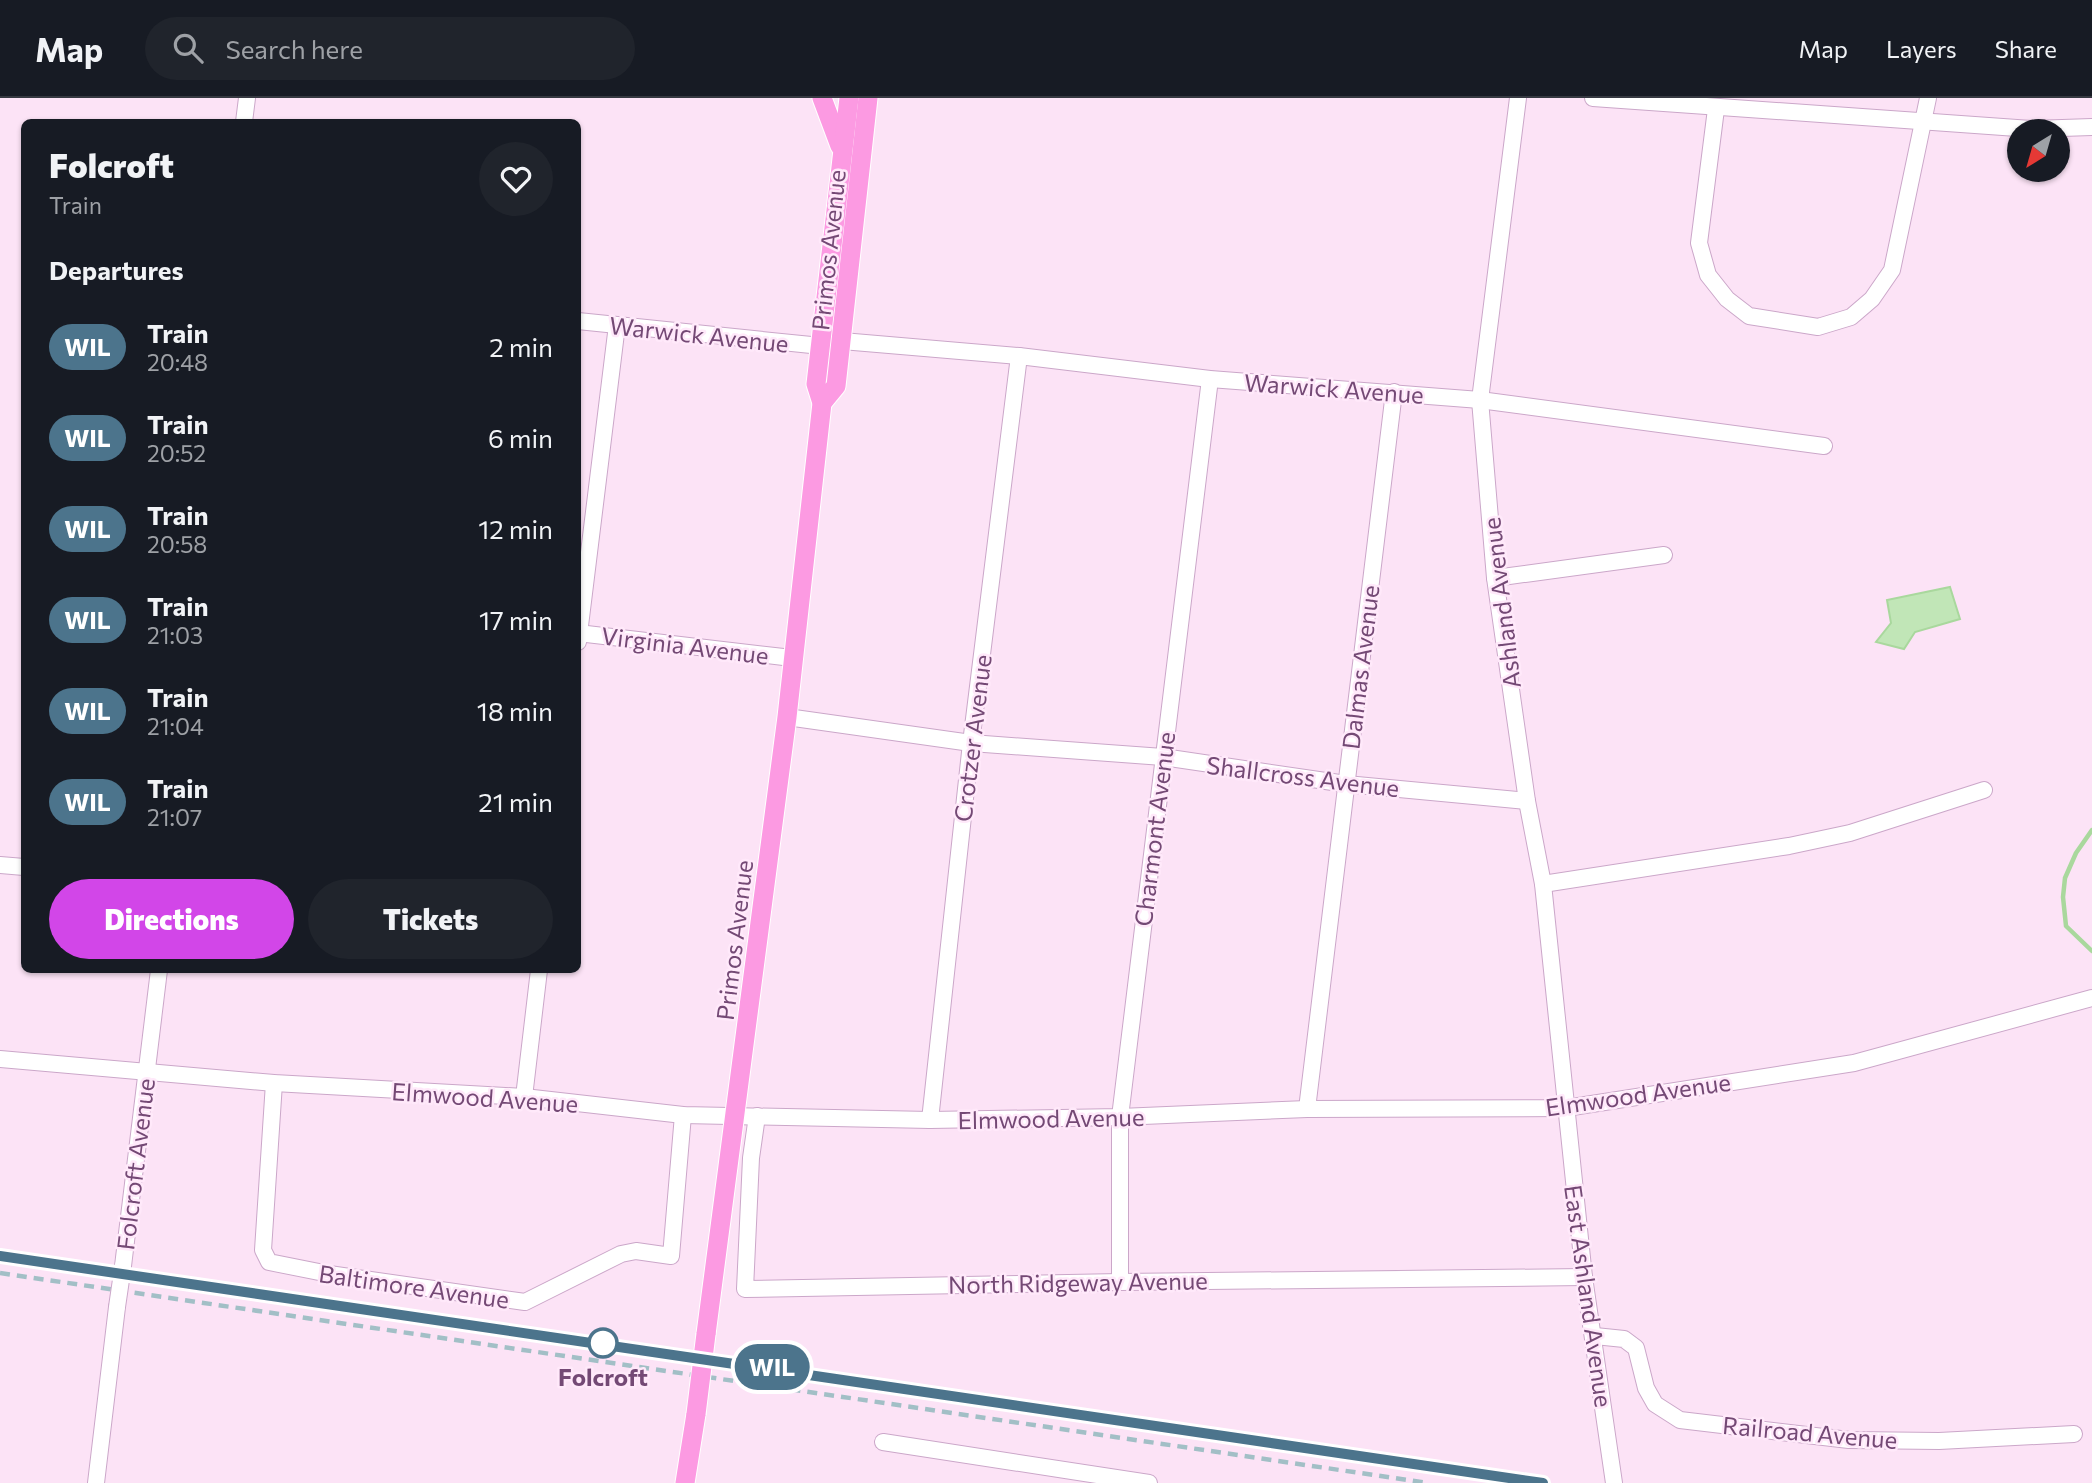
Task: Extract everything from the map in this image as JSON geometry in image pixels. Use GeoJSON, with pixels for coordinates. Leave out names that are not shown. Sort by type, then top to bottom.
{"type":"FeatureCollection","features":[{"type":"Feature","properties":{"kind":"main road"},"geometry":{"type":"LineString","coordinates":[[822,98],[843,156]]}},
{"type":"Feature","properties":{"kind":"main road","name":"Primos Avenue"},"geometry":{"type":"LineString","coordinates":[[685,1483],[787,717],[822,403],[816,384],[849,98]]}},
{"type":"Feature","properties":{"kind":"main road","name":"Primos Avenue"},"geometry":{"type":"LineString","coordinates":[[822,403],[836,386],[868,98]]}},
{"type":"Feature","properties":{"kind":"main road"},"geometry":{"type":"LineString","coordinates":[[863,158],[880,98]]}},
{"type":"Feature","properties":{"kind":"street"},"geometry":{"type":"LineString","coordinates":[[244,119],[247,98]]}},
{"type":"Feature","properties":{"kind":"street","name":"Ashland Avenue"},"geometry":{"type":"LineString","coordinates":[[1518,98],[1480,400],[1495,578],[1527,801],[1543,884],[1566,1108]]}},
{"type":"Feature","properties":{"kind":"street"},"geometry":{"type":"LineString","coordinates":[[1593,98],[1716,109],[2031,129],[2092,127]]}},
{"type":"Feature","properties":{"kind":"street"},"geometry":{"type":"LineString","coordinates":[[1716,109],[1699,243],[1708,275],[1727,299],[1749,316],[1818,327],[1851,317],[1872,299],[1892,270],[1928,98]]}},
{"type":"Feature","properties":{"kind":"street","name":"Warwick Avenue"},"geometry":{"type":"LineString","coordinates":[[581,321],[821,346]]}},
{"type":"Feature","properties":{"kind":"street"},"geometry":{"type":"LineString","coordinates":[[581,612],[617,325]]}},
{"type":"Feature","properties":{"kind":"street","name":"Warwick Avenue"},"geometry":{"type":"LineString","coordinates":[[842,341],[1019,356],[1210,379],[1480,400],[1824,446]]}},
{"type":"Feature","properties":{"kind":"street","name":"Crotzer Avenue"},"geometry":{"type":"LineString","coordinates":[[930,1121],[971,743],[1019,356]]}},
{"type":"Feature","properties":{"kind":"street","name":"Charmont Avenue"},"geometry":{"type":"LineString","coordinates":[[1120,1282],[1120,1118],[1210,379]]}},
{"type":"Feature","properties":{"kind":"street","name":"Dalmas Avenue"},"geometry":{"type":"LineString","coordinates":[[1307,1110],[1394,392]]}},
{"type":"Feature","properties":{"kind":"street"},"geometry":{"type":"LineString","coordinates":[[1495,578],[1664,555]]}},
{"type":"Feature","properties":{"kind":"street","name":"Virginia Avenue"},"geometry":{"type":"LineString","coordinates":[[581,636],[792,658]]}},
{"type":"Feature","properties":{"kind":"street","name":"Shallcross Avenue"},"geometry":{"type":"LineString","coordinates":[[787,717],[971,743],[1163,757],[1346,784],[1527,801]]}},
{"type":"Feature","properties":{"kind":"street"},"geometry":{"type":"LineString","coordinates":[[1543,884],[1789,846],[1850,833],[1984,790]]}},
{"type":"Feature","properties":{"kind":"street"},"geometry":{"type":"LineString","coordinates":[[0,865],[21,867]]}},
{"type":"Feature","properties":{"kind":"street","name":"Folcroft Avenue"},"geometry":{"type":"LineString","coordinates":[[96,1483],[159,973]]}},
{"type":"Feature","properties":{"kind":"street"},"geometry":{"type":"LineString","coordinates":[[524,1097],[539,973]]}},
{"type":"Feature","properties":{"kind":"street","name":"Elmwood Avenue"},"geometry":{"type":"LineString","coordinates":[[0,1059],[274,1083],[524,1097],[683,1115],[930,1121],[1120,1118],[1307,1110],[1566,1108],[1854,1063],[2092,998]]}},
{"type":"Feature","properties":{"kind":"street","name":"Baltimore Avenue"},"geometry":{"type":"LineString","coordinates":[[274,1083],[263,1250],[269,1262],[329,1274],[525,1302],[621,1254],[636,1251],[671,1256],[683,1115]]}},
{"type":"Feature","properties":{"kind":"street","name":"East Ashland Avenue"},"geometry":{"type":"LineString","coordinates":[[1566,1108],[1584,1278],[1595,1336],[1614,1483]]}},
{"type":"Feature","properties":{"kind":"street","name":"North Ridgeway Avenue"},"geometry":{"type":"LineString","coordinates":[[757,1116],[751,1158],[745,1289],[1584,1278]]}},
{"type":"Feature","properties":{"kind":"street","name":"Railroad Avenue"},"geometry":{"type":"LineString","coordinates":[[1595,1336],[1624,1339],[1636,1348],[1646,1388],[1655,1404],[1680,1420],[1849,1440],[1939,1441],[2074,1434]]}},
{"type":"Feature","properties":{"kind":"street"},"geometry":{"type":"LineString","coordinates":[[883,1442],[1149,1483]]}},
{"type":"Feature","properties":{"kind":"shaded area"},"geometry":{"type":"Polygon","coordinates":[[[1950,587],[1960,619],[1915,632],[1904,649],[1876,642],[1891,623],[1887,600],[1950,587]]]}},
{"type":"Feature","properties":{"kind":"waterway"},"geometry":{"type":"LineString","coordinates":[[2092,830],[2076,853],[2065,878],[2063,897],[2066,926],[2092,951]]}},
{"type":"Feature","properties":{"kind":"railway"},"geometry":{"type":"LineString","coordinates":[[0,1256],[1544,1483]]}},
{"type":"Feature","properties":{"kind":"railway"},"geometry":{"type":"LineString","coordinates":[[0,1273],[1428,1483]]}},
{"type":"Feature","properties":{"kind":"train","name":"WIL"},"geometry":{"type":"LineString","coordinates":[[0,1256],[769,1367],[1543,1483]]}},
{"type":"Feature","properties":{"kind":"place","name":"Folcroft"},"geometry":{"type":"Point","coordinates":[603,1343]}}]}
